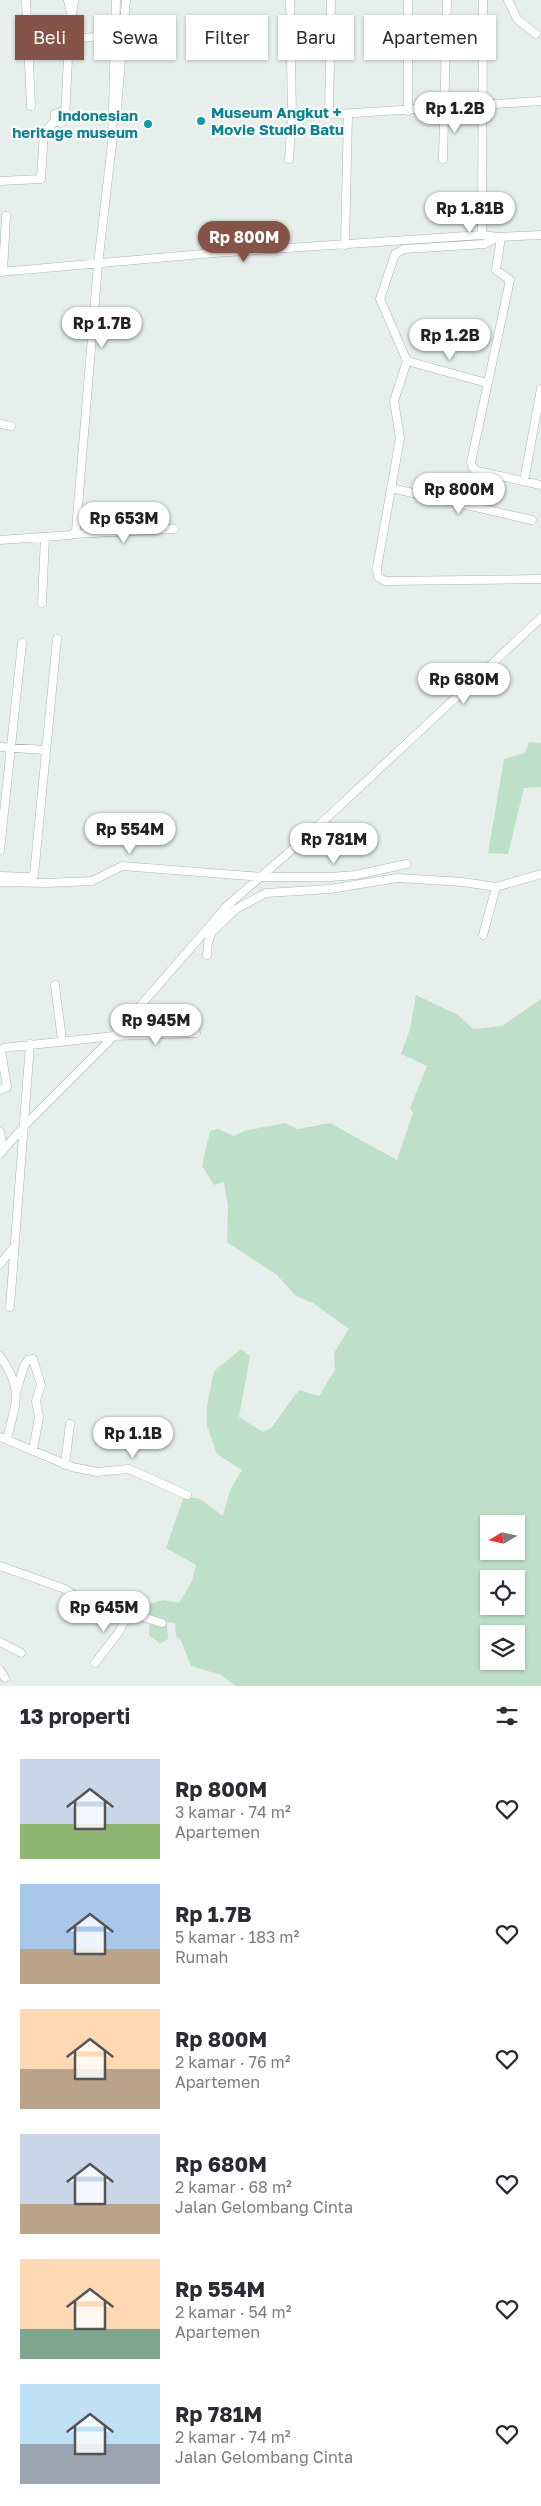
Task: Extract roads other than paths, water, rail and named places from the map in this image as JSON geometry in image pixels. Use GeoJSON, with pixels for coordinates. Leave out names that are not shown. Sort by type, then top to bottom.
{"type":"FeatureCollection","features":[{"type":"Feature","properties":{"kind":"street"},"geometry":{"type":"LineString","coordinates":[[26,0],[26,15]]}},
{"type":"Feature","properties":{"kind":"street"},"geometry":{"type":"LineString","coordinates":[[68,0],[72,15]]}},
{"type":"Feature","properties":{"kind":"street"},"geometry":{"type":"LineString","coordinates":[[72,15],[74,0]]}},
{"type":"Feature","properties":{"kind":"street"},"geometry":{"type":"LineString","coordinates":[[73,535],[76,531],[98,264],[113,122],[111,109],[116,0]]}},
{"type":"Feature","properties":{"kind":"street"},"geometry":{"type":"LineString","coordinates":[[113,122],[116,116],[126,0]]}},
{"type":"Feature","properties":{"kind":"street"},"geometry":{"type":"LineString","coordinates":[[289,159],[292,117],[290,0]]}},
{"type":"Feature","properties":{"kind":"street"},"geometry":{"type":"LineString","coordinates":[[329,115],[331,0]]}},
{"type":"Feature","properties":{"kind":"street"},"geometry":{"type":"LineString","coordinates":[[408,0],[408,111]]}},
{"type":"Feature","properties":{"kind":"street"},"geometry":{"type":"LineString","coordinates":[[447,0],[447,15]]}},
{"type":"Feature","properties":{"kind":"street"},"geometry":{"type":"LineString","coordinates":[[483,0],[483,15]]}},
{"type":"Feature","properties":{"kind":"street"},"geometry":{"type":"LineString","coordinates":[[508,0],[517,19],[536,34]]}},
{"type":"Feature","properties":{"kind":"street"},"geometry":{"type":"LineString","coordinates":[[28,60],[32,106]]}},
{"type":"Feature","properties":{"kind":"street"},"geometry":{"type":"LineString","coordinates":[[0,181],[41,179],[44,133],[55,122],[62,123],[65,120],[68,60]]}},
{"type":"Feature","properties":{"kind":"street"},"geometry":{"type":"LineString","coordinates":[[443,159],[446,60]]}},
{"type":"Feature","properties":{"kind":"street"},"geometry":{"type":"LineString","coordinates":[[482,235],[483,60]]}},
{"type":"Feature","properties":{"kind":"street"},"geometry":{"type":"LineString","coordinates":[[292,117],[541,101]]}},
{"type":"Feature","properties":{"kind":"street"},"geometry":{"type":"LineString","coordinates":[[345,245],[348,114]]}},
{"type":"Feature","properties":{"kind":"street"},"geometry":{"type":"LineString","coordinates":[[6,216],[2,272],[482,235],[499,237],[541,235]]}},
{"type":"Feature","properties":{"kind":"street"},"geometry":{"type":"LineString","coordinates":[[499,237],[485,244],[404,249],[394,254],[380,300],[407,361],[394,401],[400,438],[377,575],[382,581],[541,579]]}},
{"type":"Feature","properties":{"kind":"street"},"geometry":{"type":"LineString","coordinates":[[499,237],[496,270],[510,280],[487,383],[472,467],[477,471],[541,485]]}},
{"type":"Feature","properties":{"kind":"street"},"geometry":{"type":"LineString","coordinates":[[407,361],[487,383]]}},
{"type":"Feature","properties":{"kind":"street"},"geometry":{"type":"LineString","coordinates":[[524,482],[541,388]]}},
{"type":"Feature","properties":{"kind":"street"},"geometry":{"type":"LineString","coordinates":[[0,424],[11,426]]}},
{"type":"Feature","properties":{"kind":"street"},"geometry":{"type":"LineString","coordinates":[[391,488],[532,520]]}},
{"type":"Feature","properties":{"kind":"street"},"geometry":{"type":"LineString","coordinates":[[0,540],[174,529]]}},
{"type":"Feature","properties":{"kind":"street"},"geometry":{"type":"LineString","coordinates":[[42,603],[45,537]]}},
{"type":"Feature","properties":{"kind":"street"},"geometry":{"type":"LineString","coordinates":[[2,1152],[24,1126],[114,1036],[228,905],[262,877],[541,618]]}},
{"type":"Feature","properties":{"kind":"street"},"geometry":{"type":"LineString","coordinates":[[0,876],[29,877],[34,875],[57,639]]}},
{"type":"Feature","properties":{"kind":"street"},"geometry":{"type":"LineString","coordinates":[[0,850],[22,643]]}},
{"type":"Feature","properties":{"kind":"street"},"geometry":{"type":"LineString","coordinates":[[0,747],[45,750]]}},
{"type":"Feature","properties":{"kind":"street"},"geometry":{"type":"LineString","coordinates":[[0,882],[46,884],[92,881],[122,866],[262,877],[356,875],[406,864]]}},
{"type":"Feature","properties":{"kind":"street"},"geometry":{"type":"LineString","coordinates":[[207,955],[208,942],[212,932],[236,909],[266,892],[330,888],[397,878],[463,882],[496,887],[541,874]]}},
{"type":"Feature","properties":{"kind":"street"},"geometry":{"type":"LineString","coordinates":[[483,935],[496,887]]}},
{"type":"Feature","properties":{"kind":"street"},"geometry":{"type":"LineString","coordinates":[[55,985],[62,1040]]}},
{"type":"Feature","properties":{"kind":"street"},"geometry":{"type":"LineString","coordinates":[[0,1090],[8,1087],[1,1050],[62,1040],[196,1033]]}},
{"type":"Feature","properties":{"kind":"street"},"geometry":{"type":"LineString","coordinates":[[10,1307],[30,1044]]}},
{"type":"Feature","properties":{"kind":"street"},"geometry":{"type":"LineString","coordinates":[[0,1132],[2,1152]]}},
{"type":"Feature","properties":{"kind":"street"},"geometry":{"type":"LineString","coordinates":[[0,1264],[14,1247]]}},
{"type":"Feature","properties":{"kind":"street"},"geometry":{"type":"LineString","coordinates":[[0,1356],[12,1374],[17,1389]]}},
{"type":"Feature","properties":{"kind":"street"},"geometry":{"type":"LineString","coordinates":[[33,1450],[39,1417],[36,1401],[41,1385],[32,1359],[28,1360],[24,1366],[4,1438],[65,1465],[97,1472],[129,1469],[188,1495]]}},
{"type":"Feature","properties":{"kind":"street"},"geometry":{"type":"LineString","coordinates":[[65,1465],[70,1424]]}},
{"type":"Feature","properties":{"kind":"street"},"geometry":{"type":"LineString","coordinates":[[0,1566],[65,1589],[97,1611],[128,1614],[162,1623]]}},
{"type":"Feature","properties":{"kind":"street"},"geometry":{"type":"LineString","coordinates":[[95,1662],[119,1632],[128,1614]]}},
{"type":"Feature","properties":{"kind":"street"},"geometry":{"type":"LineString","coordinates":[[0,1642],[21,1653]]}},
{"type":"Feature","properties":{"kind":"street"},"geometry":{"type":"LineString","coordinates":[[0,1670],[4,1678]]}},
{"type":"Feature","properties":{"kind":"place","name":"Museum Angkut + Movie Studio Batu"},"geometry":{"type":"Point","coordinates":[201,121]}},
{"type":"Feature","properties":{"kind":"place","name":"Indonesian heritage museum"},"geometry":{"type":"Point","coordinates":[148,124]}}]}
